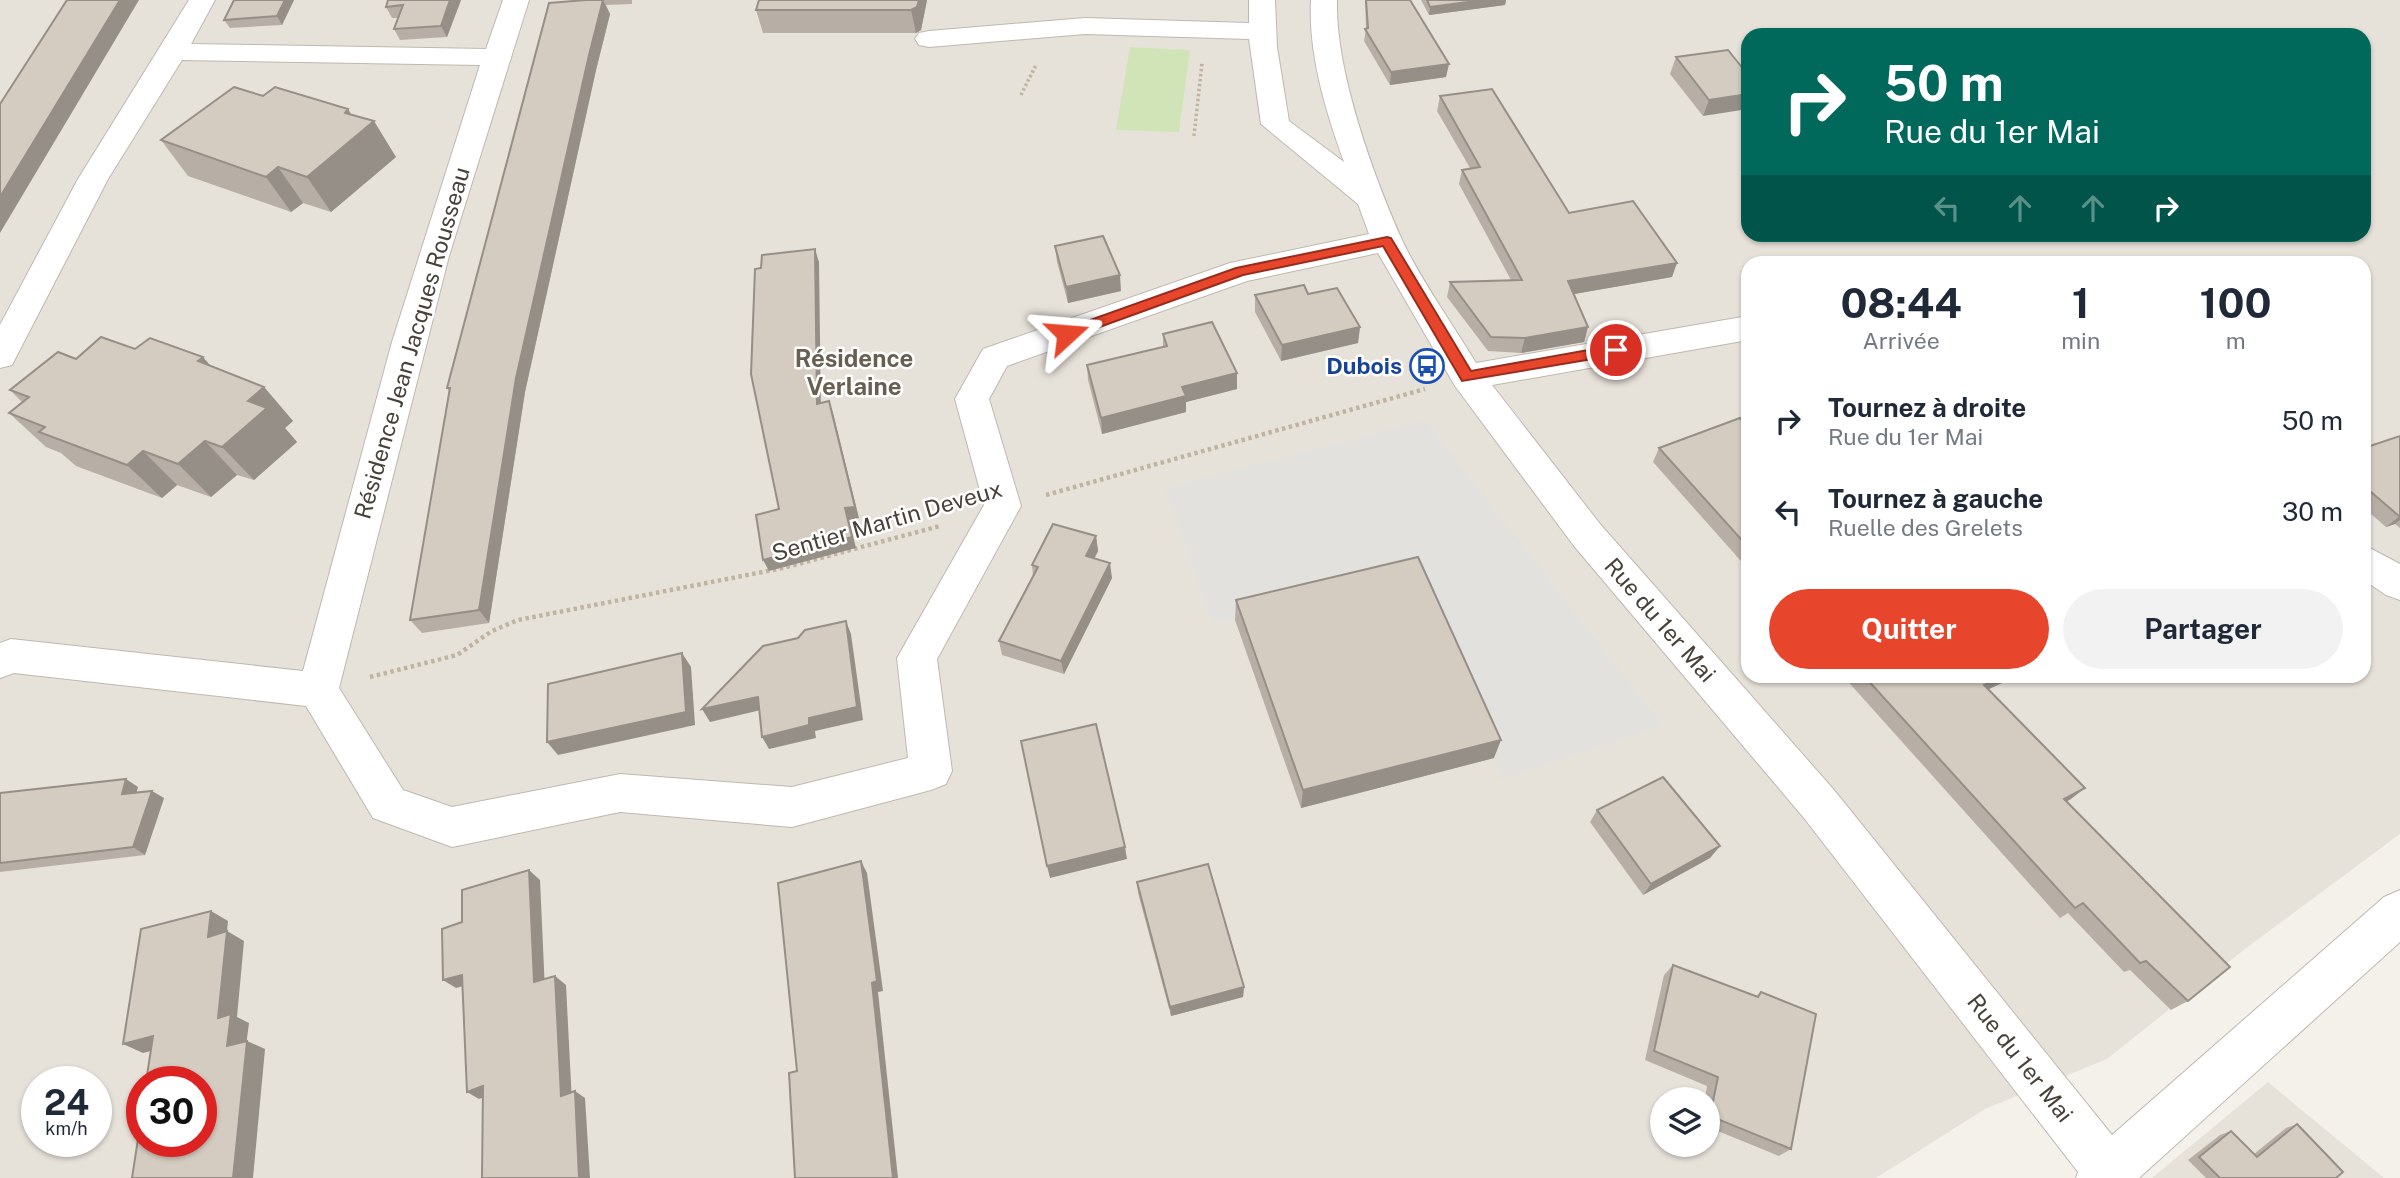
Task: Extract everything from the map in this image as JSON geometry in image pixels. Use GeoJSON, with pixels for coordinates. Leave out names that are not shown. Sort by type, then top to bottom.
{"type":"FeatureCollection","features":[{"type":"Feature","properties":{"kind":"street"},"geometry":{"type":"LineString","coordinates":[[0,356],[93,179],[173,52],[202,0]]}},
{"type":"Feature","properties":{"kind":"street","name":"Résidence Jean Jacques Rousseau"},"geometry":{"type":"LineString","coordinates":[[318,690],[395,387],[495,57],[516,0]]}},
{"type":"Feature","properties":{"kind":"street"},"geometry":{"type":"LineString","coordinates":[[1262,0],[1263,31],[1275,124],[1372,199]]}},
{"type":"Feature","properties":{"kind":"street","name":"Rue du 1er Mai"},"geometry":{"type":"LineString","coordinates":[[1324,0],[1323,22],[1342,117],[1387,241],[1467,377],[1587,534],[1819,804],[2108,1176]]}},
{"type":"Feature","properties":{"kind":"street"},"geometry":{"type":"LineString","coordinates":[[929,39],[1085,26],[1263,31]]}},
{"type":"Feature","properties":{"kind":"street"},"geometry":{"type":"LineString","coordinates":[[173,52],[495,57]]}},
{"type":"Feature","properties":{"kind":"street"},"geometry":{"type":"LineString","coordinates":[[4,649],[318,690],[388,804],[452,827],[620,793],[792,807],[931,771],[916,658],[1003,506],[972,399],[995,358],[1241,271],[1387,241]]}},
{"type":"Feature","properties":{"kind":"street"},"geometry":{"type":"LineString","coordinates":[[1467,377],[1741,329]]}},
{"type":"Feature","properties":{"kind":"street"},"geometry":{"type":"LineString","coordinates":[[2371,565],[2400,584]]}},
{"type":"Feature","properties":{"kind":"street"},"geometry":{"type":"LineString","coordinates":[[2108,1176],[2400,912]]}},
{"type":"Feature","properties":{"kind":"path","name":"Sentier Martin Deveux"},"geometry":{"type":"LineString","coordinates":[[318,690],[457,655],[492,631],[518,620],[751,576],[861,551],[1003,506],[1467,377]]}},
{"type":"Feature","properties":{"kind":"shaded area"},"geometry":{"type":"Polygon","coordinates":[[[0,0],[2400,0],[2400,834],[2245,949],[2107,1059],[1985,1109],[1876,1178],[0,1178],[0,0]]]}},
{"type":"Feature","properties":{"kind":"shaded area"},"geometry":{"type":"Polygon","coordinates":[[[1425,420],[1663,725],[1501,780],[1494,758],[1235,620],[1212,621],[1165,488],[1425,420]]]}},
{"type":"Feature","properties":{"kind":"shaded area"},"geometry":{"type":"Polygon","coordinates":[[[2268,1082],[2384,1178],[2152,1178],[2268,1082]]]}},
{"type":"Feature","properties":{"kind":"green space"},"geometry":{"type":"Polygon","coordinates":[[[1130,47],[1190,50],[1179,132],[1116,130],[1130,47]]]}},
{"type":"Feature","properties":{"kind":"building"},"geometry":{"type":"Polygon","coordinates":[[[67,0],[120,0],[0,197],[0,104],[67,0]]]}},
{"type":"Feature","properties":{"kind":"building"},"geometry":{"type":"Polygon","coordinates":[[[234,0],[285,0],[277,16],[224,20],[234,0]]]}},
{"type":"Feature","properties":{"kind":"building"},"geometry":{"type":"Polygon","coordinates":[[[388,0],[450,0],[441,26],[394,29],[403,5],[386,7],[388,0]]]}},
{"type":"Feature","properties":{"kind":"building"},"geometry":{"type":"Polygon","coordinates":[[[603,0],[516,378],[479,610],[410,620],[450,388],[447,388],[549,3],[603,0]]]}},
{"type":"Feature","properties":{"kind":"building"},"geometry":{"type":"Polygon","coordinates":[[[759,0],[919,0],[917,7],[911,10],[756,10],[759,0]]]}},
{"type":"Feature","properties":{"kind":"building"},"geometry":{"type":"Polygon","coordinates":[[[1366,0],[1410,0],[1449,64],[1391,72],[1365,29],[1368,28],[1366,0]]]}},
{"type":"Feature","properties":{"kind":"building"},"geometry":{"type":"Polygon","coordinates":[[[1427,0],[1483,0],[1430,7],[1427,0]]]}},
{"type":"Feature","properties":{"kind":"building"},"geometry":{"type":"Polygon","coordinates":[[[1728,50],[1741,66],[1741,95],[1709,100],[1676,57],[1728,50]]]}},
{"type":"Feature","properties":{"kind":"building"},"geometry":{"type":"Polygon","coordinates":[[[234,87],[263,96],[275,87],[348,109],[345,113],[374,121],[307,177],[278,167],[266,177],[161,140],[234,87]]]}},
{"type":"Feature","properties":{"kind":"building"},"geometry":{"type":"Polygon","coordinates":[[[1492,89],[1569,213],[1633,201],[1677,263],[1568,281],[1588,327],[1525,338],[1491,337],[1450,282],[1522,280],[1462,170],[1480,167],[1440,96],[1492,89]]]}},
{"type":"Feature","properties":{"kind":"building"},"geometry":{"type":"Polygon","coordinates":[[[1103,236],[1120,275],[1066,287],[1055,246],[1103,236]]]}},
{"type":"Feature","properties":{"kind":"building"},"geometry":{"type":"Polygon","coordinates":[[[815,249],[817,404],[829,401],[855,507],[845,508],[852,537],[763,560],[756,515],[779,509],[751,374],[755,269],[761,268],[762,255],[815,249]]]}},
{"type":"Feature","properties":{"kind":"building"},"geometry":{"type":"Polygon","coordinates":[[[1304,285],[1308,294],[1337,288],[1360,327],[1282,345],[1255,295],[1304,285]]]}},
{"type":"Feature","properties":{"kind":"building"},"geometry":{"type":"Polygon","coordinates":[[[1212,322],[1237,373],[1182,387],[1186,396],[1101,418],[1087,365],[1167,346],[1163,334],[1212,322]]]}},
{"type":"Feature","properties":{"kind":"building"},"geometry":{"type":"Polygon","coordinates":[[[101,337],[135,349],[150,338],[203,357],[198,361],[264,387],[248,401],[267,408],[222,447],[205,441],[178,464],[143,451],[127,465],[39,432],[45,427],[9,413],[29,397],[10,390],[58,352],[76,359],[101,337]]]}},
{"type":"Feature","properties":{"kind":"building"},"geometry":{"type":"Polygon","coordinates":[[[1740,418],[1741,539],[1659,448],[1740,418]]]}},
{"type":"Feature","properties":{"kind":"building"},"geometry":{"type":"Polygon","coordinates":[[[2400,436],[2400,516],[2371,492],[2371,446],[2400,436]]]}},
{"type":"Feature","properties":{"kind":"building"},"geometry":{"type":"Polygon","coordinates":[[[1053,524],[1096,536],[1086,556],[1110,563],[1061,661],[999,641],[1038,567],[1032,565],[1053,524]]]}},
{"type":"Feature","properties":{"kind":"building"},"geometry":{"type":"Polygon","coordinates":[[[1418,557],[1501,740],[1303,790],[1236,600],[1418,557]]]}},
{"type":"Feature","properties":{"kind":"building"},"geometry":{"type":"Polygon","coordinates":[[[846,621],[857,707],[809,718],[809,725],[762,737],[758,697],[702,709],[763,646],[798,638],[805,630],[846,621]]]}},
{"type":"Feature","properties":{"kind":"building"},"geometry":{"type":"Polygon","coordinates":[[[682,653],[686,712],[547,742],[548,684],[682,653]]]}},
{"type":"Feature","properties":{"kind":"building"},"geometry":{"type":"Polygon","coordinates":[[[1870,683],[1988,683],[1984,685],[2085,788],[2064,799],[2230,967],[2188,1001],[2146,961],[2140,963],[2083,903],[2075,908],[1870,683]]]}},
{"type":"Feature","properties":{"kind":"building"},"geometry":{"type":"Polygon","coordinates":[[[1096,724],[1125,847],[1047,866],[1021,741],[1096,724]]]}},
{"type":"Feature","properties":{"kind":"building"},"geometry":{"type":"Polygon","coordinates":[[[1663,777],[1720,846],[1651,884],[1597,810],[1663,777]]]}},
{"type":"Feature","properties":{"kind":"building"},"geometry":{"type":"Polygon","coordinates":[[[126,779],[122,794],[152,791],[133,847],[0,863],[0,793],[126,779]]]}},
{"type":"Feature","properties":{"kind":"building"},"geometry":{"type":"Polygon","coordinates":[[[861,861],[877,981],[872,983],[893,1178],[795,1178],[789,1073],[797,1071],[778,883],[861,861]]]}},
{"type":"Feature","properties":{"kind":"building"},"geometry":{"type":"Polygon","coordinates":[[[1208,864],[1244,987],[1170,1007],[1137,882],[1208,864]]]}},
{"type":"Feature","properties":{"kind":"building"},"geometry":{"type":"Polygon","coordinates":[[[529,870],[534,982],[555,976],[561,1096],[575,1091],[579,1178],[482,1178],[483,1086],[467,1092],[462,975],[443,980],[442,929],[462,922],[462,890],[529,870]]]}},
{"type":"Feature","properties":{"kind":"building"},"geometry":{"type":"Polygon","coordinates":[[[211,911],[208,937],[227,931],[218,1018],[231,1014],[227,1046],[247,1041],[233,1178],[132,1178],[135,1157],[217,1157],[217,1066],[148,1066],[153,1036],[123,1044],[141,929],[211,911]]]}},
{"type":"Feature","properties":{"kind":"building"},"geometry":{"type":"Polygon","coordinates":[[[1673,965],[1758,997],[1761,992],[1816,1014],[1791,1149],[1720,1120],[1720,1087],[1716,1087],[1718,1077],[1654,1051],[1673,965]]]}},
{"type":"Feature","properties":{"kind":"building"},"geometry":{"type":"Polygon","coordinates":[[[2297,1124],[2343,1172],[2336,1178],[2220,1178],[2199,1157],[2231,1131],[2257,1157],[2297,1124]]]}},
{"type":"Feature","properties":{"kind":"place","name":"Dubois"},"geometry":{"type":"Point","coordinates":[1427,366]}},
{"type":"Feature","properties":{"kind":"district","name":"Résidence Verlaine"},"geometry":{"type":"Point","coordinates":[854,373]}},
{"type":"Feature","properties":{"kind":"route"},"geometry":{"type":"LineString","coordinates":[[1067,334],[1241,271],[1387,241],[1467,377],[1616,350]]}}]}
